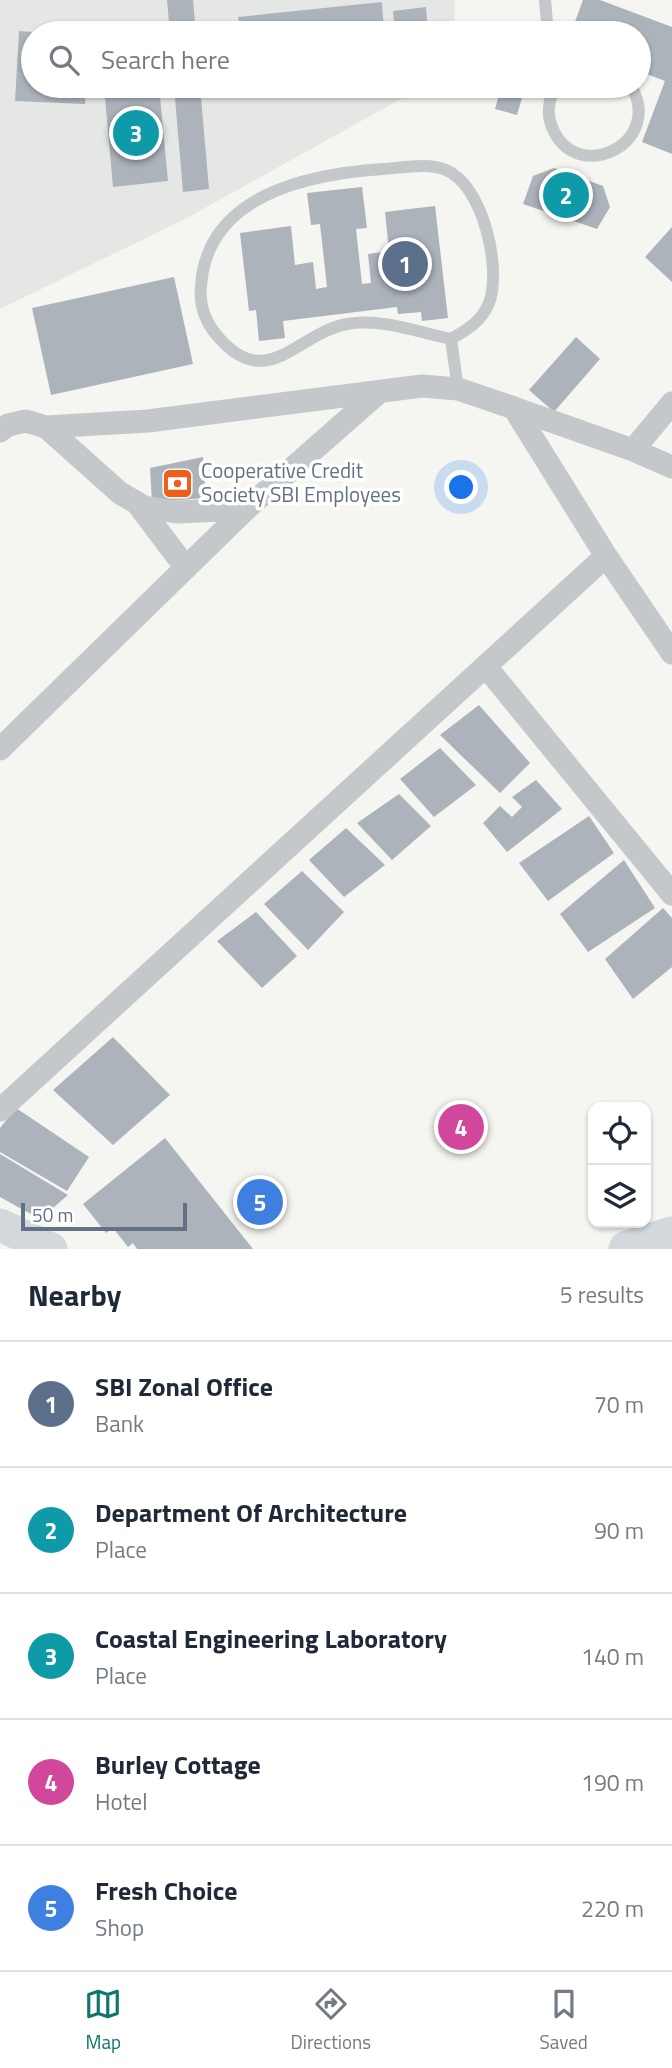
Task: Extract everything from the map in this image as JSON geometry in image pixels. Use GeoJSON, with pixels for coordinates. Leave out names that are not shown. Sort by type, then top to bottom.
{"type":"FeatureCollection","features":[{"type":"Feature","properties":{"kind":"main road"},"geometry":{"type":"LineString","coordinates":[[0,1225],[51,1249]]}},
{"type":"Feature","properties":{"kind":"main road"},"geometry":{"type":"LineString","coordinates":[[627,1249],[670,1240]]}},
{"type":"Feature","properties":{"kind":"street"},"geometry":{"type":"LineString","coordinates":[[0,431],[26,421],[46,427],[148,421],[422,386],[458,389],[633,450],[672,467]]}},
{"type":"Feature","properties":{"kind":"street"},"geometry":{"type":"LineString","coordinates":[[0,749],[246,509],[378,393]]}},
{"type":"Feature","properties":{"kind":"street"},"geometry":{"type":"LineString","coordinates":[[633,450],[672,403]]}},
{"type":"Feature","properties":{"kind":"street"},"geometry":{"type":"LineString","coordinates":[[514,408],[606,556],[672,653]]}},
{"type":"Feature","properties":{"kind":"street"},"geometry":{"type":"LineString","coordinates":[[46,427],[120,493],[144,507],[177,512],[246,509]]}},
{"type":"Feature","properties":{"kind":"street"},"geometry":{"type":"LineString","coordinates":[[137,503],[186,568]]}},
{"type":"Feature","properties":{"kind":"street"},"geometry":{"type":"LineString","coordinates":[[0,1110],[487,668],[606,556]]}},
{"type":"Feature","properties":{"kind":"street"},"geometry":{"type":"LineString","coordinates":[[487,668],[672,894]]}},
{"type":"Feature","properties":{"kind":"lane"},"geometry":{"type":"LineString","coordinates":[[545,0],[547,21]]}},
{"type":"Feature","properties":{"kind":"lane"},"geometry":{"type":"LineString","coordinates":[[552,98],[549,106],[550,121],[555,135],[571,149],[592,156],[607,154],[630,137],[639,109],[635,98]]}},
{"type":"Feature","properties":{"kind":"lane"},"geometry":{"type":"LineString","coordinates":[[427,167],[447,170],[463,181],[476,200],[490,244],[493,286],[489,302],[478,320],[452,339],[419,332],[372,322],[345,324],[288,355],[260,362],[246,359],[228,348],[208,326],[200,297],[202,264],[214,237],[235,215],[263,197],[302,181],[360,171],[427,167]]}},
{"type":"Feature","properties":{"kind":"lane"},"geometry":{"type":"LineString","coordinates":[[419,332],[431,323]]}},
{"type":"Feature","properties":{"kind":"lane"},"geometry":{"type":"LineString","coordinates":[[452,339],[458,389]]}},
{"type":"Feature","properties":{"kind":"shaded area"},"geometry":{"type":"Polygon","coordinates":[[[0,0],[455,0],[454,21],[21,21],[21,98],[402,98],[187,218],[0,309],[0,0]]]}},
{"type":"Feature","properties":{"kind":"building"},"geometry":{"type":"Polygon","coordinates":[[[167,0],[193,0],[195,21],[169,21],[167,0]]]}},
{"type":"Feature","properties":{"kind":"building"},"geometry":{"type":"Polygon","coordinates":[[[583,0],[600,0],[672,27],[672,154],[642,142],[665,81],[651,76],[651,21],[575,21],[583,0]]]}},
{"type":"Feature","properties":{"kind":"building"},"geometry":{"type":"Polygon","coordinates":[[[382,2],[383,21],[238,21],[238,17],[382,2]]]}},
{"type":"Feature","properties":{"kind":"building"},"geometry":{"type":"Polygon","coordinates":[[[426,7],[427,21],[394,21],[393,11],[426,7]]]}},
{"type":"Feature","properties":{"kind":"building"},"geometry":{"type":"Polygon","coordinates":[[[19,31],[21,98],[85,98],[85,104],[15,101],[19,31]]]}},
{"type":"Feature","properties":{"kind":"building"},"geometry":{"type":"Polygon","coordinates":[[[105,98],[160,98],[168,181],[113,187],[105,98]]]}},
{"type":"Feature","properties":{"kind":"building"},"geometry":{"type":"Polygon","coordinates":[[[175,98],[201,98],[209,189],[183,192],[175,98]]]}},
{"type":"Feature","properties":{"kind":"building"},"geometry":{"type":"Polygon","coordinates":[[[498,98],[522,98],[517,115],[495,109],[498,98]]]}},
{"type":"Feature","properties":{"kind":"building"},"geometry":{"type":"Polygon","coordinates":[[[554,168],[603,186],[610,207],[597,229],[523,204],[533,176],[554,168]]]}},
{"type":"Feature","properties":{"kind":"building"},"geometry":{"type":"Polygon","coordinates":[[[362,187],[367,228],[356,229],[362,284],[371,283],[368,254],[389,251],[385,212],[435,206],[448,318],[422,321],[421,312],[398,314],[397,307],[283,321],[285,338],[259,341],[256,310],[249,311],[240,233],[291,226],[295,265],[313,262],[316,289],[327,287],[320,224],[311,225],[307,193],[362,187]]]}},
{"type":"Feature","properties":{"kind":"building"},"geometry":{"type":"Polygon","coordinates":[[[672,227],[672,282],[645,257],[672,227]]]}},
{"type":"Feature","properties":{"kind":"building"},"geometry":{"type":"Polygon","coordinates":[[[174,277],[193,364],[51,395],[32,308],[174,277]]]}},
{"type":"Feature","properties":{"kind":"building"},"geometry":{"type":"Polygon","coordinates":[[[576,337],[600,359],[554,412],[529,390],[576,337]]]}},
{"type":"Feature","properties":{"kind":"building","name":"Cooperative Credit Society SBI Employees"},"geometry":{"type":"Polygon","coordinates":[[[203,457],[206,498],[152,502],[150,468],[203,457]]]}},
{"type":"Feature","properties":{"kind":"building"},"geometry":{"type":"Polygon","coordinates":[[[479,705],[530,763],[500,793],[440,735],[479,705]]]}},
{"type":"Feature","properties":{"kind":"building"},"geometry":{"type":"Polygon","coordinates":[[[440,748],[476,785],[434,817],[400,779],[440,748]]]}},
{"type":"Feature","properties":{"kind":"building"},"geometry":{"type":"Polygon","coordinates":[[[536,780],[562,809],[507,852],[483,823],[500,806],[512,817],[522,807],[512,797],[536,780]]]}},
{"type":"Feature","properties":{"kind":"building"},"geometry":{"type":"Polygon","coordinates":[[[399,794],[431,826],[392,860],[357,823],[399,794]]]}},
{"type":"Feature","properties":{"kind":"building"},"geometry":{"type":"Polygon","coordinates":[[[589,816],[614,853],[548,901],[519,863],[589,816]]]}},
{"type":"Feature","properties":{"kind":"building"},"geometry":{"type":"Polygon","coordinates":[[[346,828],[385,865],[344,897],[309,860],[346,828]]]}},
{"type":"Feature","properties":{"kind":"building"},"geometry":{"type":"Polygon","coordinates":[[[624,860],[655,908],[588,952],[560,914],[624,860]]]}},
{"type":"Feature","properties":{"kind":"building"},"geometry":{"type":"Polygon","coordinates":[[[302,871],[344,912],[308,950],[264,904],[302,871]]]}},
{"type":"Feature","properties":{"kind":"building"},"geometry":{"type":"Polygon","coordinates":[[[663,908],[672,918],[672,967],[633,999],[605,959],[663,908]]]}},
{"type":"Feature","properties":{"kind":"building"},"geometry":{"type":"Polygon","coordinates":[[[256,912],[297,956],[262,988],[217,941],[256,912]]]}},
{"type":"Feature","properties":{"kind":"building"},"geometry":{"type":"Polygon","coordinates":[[[113,1037],[170,1095],[113,1145],[53,1090],[113,1037]]]}},
{"type":"Feature","properties":{"kind":"building"},"geometry":{"type":"Polygon","coordinates":[[[16,1108],[89,1157],[67,1191],[0,1152],[0,1128],[16,1108]]]}},
{"type":"Feature","properties":{"kind":"building"},"geometry":{"type":"Polygon","coordinates":[[[165,1138],[253,1249],[137,1249],[133,1243],[128,1247],[113,1228],[106,1233],[83,1204],[165,1138]]]}},
{"type":"Feature","properties":{"kind":"building"},"geometry":{"type":"Polygon","coordinates":[[[0,1154],[68,1195],[40,1219],[0,1197],[0,1154]]]}},
{"type":"Feature","properties":{"kind":"place","name":"Coastal Engineering Laboratory"},"geometry":{"type":"Point","coordinates":[136,133]}},
{"type":"Feature","properties":{"kind":"place","name":"Department Of Architecture"},"geometry":{"type":"Point","coordinates":[566,195]}},
{"type":"Feature","properties":{"kind":"place","name":"SBI Zonal Office"},"geometry":{"type":"Point","coordinates":[405,264]}},
{"type":"Feature","properties":{"kind":"place","name":"Cooperative Credit Society SBI Employees"},"geometry":{"type":"Point","coordinates":[178,483]}},
{"type":"Feature","properties":{"kind":"place","name":"Burley Cottage"},"geometry":{"type":"Point","coordinates":[461,1127]}},
{"type":"Feature","properties":{"kind":"place","name":"Fresh Choice"},"geometry":{"type":"Point","coordinates":[260,1202]}}]}
